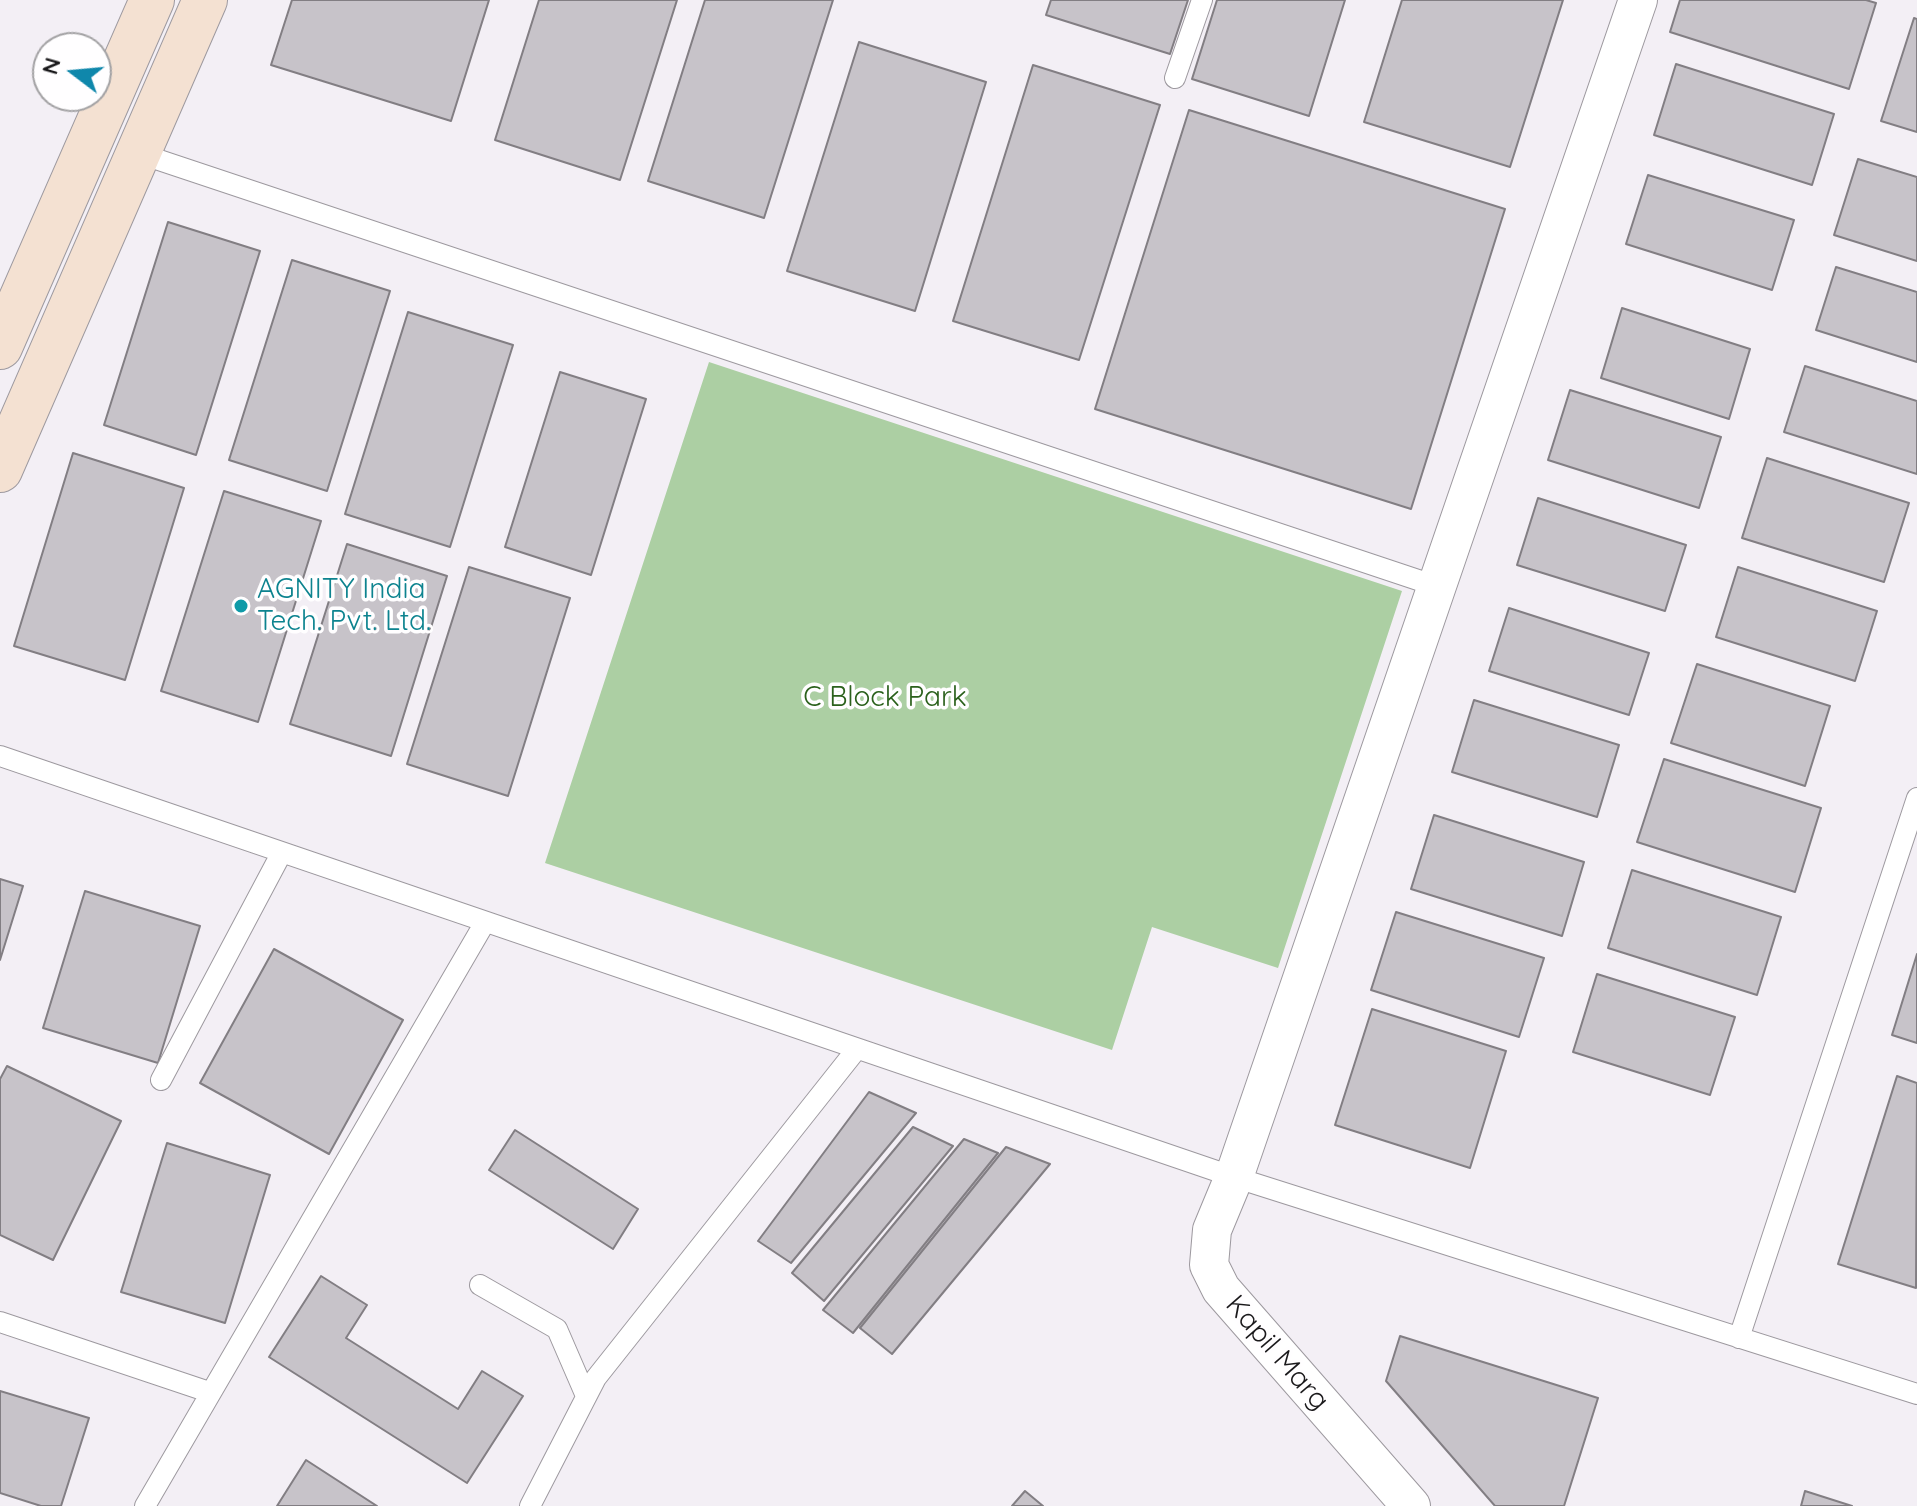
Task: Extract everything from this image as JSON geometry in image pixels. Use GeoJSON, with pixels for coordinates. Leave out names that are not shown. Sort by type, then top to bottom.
{"type":"FeatureCollection","features":[{"type":"Feature","properties":{"kind":"street"},"geometry":{"type":"LineString","coordinates":[[49,357],[1,345],[152,0]]}},
{"type":"Feature","properties":{"kind":"street"},"geometry":{"type":"LineString","coordinates":[[0,470],[9,428],[49,357],[205,0]]}},
{"type":"Feature","properties":{"kind":"street","name":"Kapil Marg"},"geometry":{"type":"LineString","coordinates":[[1411,1506],[1221,1289],[1209,1265],[1212,1230],[1234,1177],[1439,587],[1638,0]]}},
{"type":"Feature","properties":{"kind":"lane"},"geometry":{"type":"LineString","coordinates":[[1175,78],[1202,0]]}},
{"type":"Feature","properties":{"kind":"lane"},"geometry":{"type":"LineString","coordinates":[[138,153],[1439,587]]}},
{"type":"Feature","properties":{"kind":"lane"},"geometry":{"type":"LineString","coordinates":[[0,756],[484,924],[1234,1177],[1917,1394]]}},
{"type":"Feature","properties":{"kind":"lane"},"geometry":{"type":"LineString","coordinates":[[1739,1338],[1917,798]]}},
{"type":"Feature","properties":{"kind":"lane"},"geometry":{"type":"LineString","coordinates":[[161,1080],[281,854]]}},
{"type":"Feature","properties":{"kind":"lane"},"geometry":{"type":"LineString","coordinates":[[145,1506],[484,924]]}},
{"type":"Feature","properties":{"kind":"lane"},"geometry":{"type":"LineString","coordinates":[[530,1506],[596,1378],[856,1050]]}},
{"type":"Feature","properties":{"kind":"lane"},"geometry":{"type":"LineString","coordinates":[[480,1285],[557,1329],[586,1396]]}},
{"type":"Feature","properties":{"kind":"lane"},"geometry":{"type":"LineString","coordinates":[[0,1322],[209,1392]]}},
{"type":"Feature","properties":{"kind":"green space","name":"C Block Park"},"geometry":{"type":"Polygon","coordinates":[[[709,362],[1402,591],[1278,968],[1152,927],[1112,1050],[545,863],[709,362]]]}},
{"type":"Feature","properties":{"kind":"building"},"geometry":{"type":"Polygon","coordinates":[[[292,0],[489,0],[451,121],[271,65],[292,0]]]}},
{"type":"Feature","properties":{"kind":"building"},"geometry":{"type":"Polygon","coordinates":[[[539,0],[677,0],[620,180],[495,140],[539,0]]]}},
{"type":"Feature","properties":{"kind":"building"},"geometry":{"type":"Polygon","coordinates":[[[705,0],[833,0],[764,218],[648,181],[705,0]]]}},
{"type":"Feature","properties":{"kind":"building"},"geometry":{"type":"Polygon","coordinates":[[[1051,0],[1188,0],[1170,54],[1046,15],[1051,0]]]}},
{"type":"Feature","properties":{"kind":"building"},"geometry":{"type":"Polygon","coordinates":[[[1217,0],[1345,0],[1309,116],[1192,79],[1217,0]]]}},
{"type":"Feature","properties":{"kind":"building"},"geometry":{"type":"Polygon","coordinates":[[[1402,0],[1563,0],[1510,167],[1364,122],[1402,0]]]}},
{"type":"Feature","properties":{"kind":"building"},"geometry":{"type":"Polygon","coordinates":[[[1680,0],[1866,0],[1876,3],[1849,89],[1670,32],[1680,0]]]}},
{"type":"Feature","properties":{"kind":"building"},"geometry":{"type":"Polygon","coordinates":[[[1914,18],[1917,19],[1917,132],[1881,121],[1914,18]]]}},
{"type":"Feature","properties":{"kind":"building"},"geometry":{"type":"Polygon","coordinates":[[[859,42],[986,82],[915,311],[787,271],[859,42]]]}},
{"type":"Feature","properties":{"kind":"building"},"geometry":{"type":"Polygon","coordinates":[[[1676,64],[1834,114],[1812,185],[1654,135],[1676,64]]]}},
{"type":"Feature","properties":{"kind":"building"},"geometry":{"type":"Polygon","coordinates":[[[1033,65],[1160,105],[1079,360],[953,321],[1033,65]]]}},
{"type":"Feature","properties":{"kind":"building"},"geometry":{"type":"Polygon","coordinates":[[[1189,110],[1505,209],[1411,509],[1095,409],[1189,110]]]}},
{"type":"Feature","properties":{"kind":"building"},"geometry":{"type":"Polygon","coordinates":[[[1858,159],[1917,177],[1917,261],[1834,235],[1858,159]]]}},
{"type":"Feature","properties":{"kind":"building"},"geometry":{"type":"Polygon","coordinates":[[[1648,175],[1794,220],[1772,290],[1626,244],[1648,175]]]}},
{"type":"Feature","properties":{"kind":"building"},"geometry":{"type":"Polygon","coordinates":[[[168,222],[260,251],[196,455],[104,425],[168,222]]]}},
{"type":"Feature","properties":{"kind":"building"},"geometry":{"type":"Polygon","coordinates":[[[292,260],[390,291],[327,491],[229,460],[292,260]]]}},
{"type":"Feature","properties":{"kind":"building"},"geometry":{"type":"Polygon","coordinates":[[[1836,267],[1917,292],[1917,362],[1816,330],[1836,267]]]}},
{"type":"Feature","properties":{"kind":"building"},"geometry":{"type":"Polygon","coordinates":[[[1622,308],[1750,349],[1729,419],[1601,378],[1622,308]]]}},
{"type":"Feature","properties":{"kind":"building"},"geometry":{"type":"Polygon","coordinates":[[[408,312],[513,345],[450,547],[345,514],[408,312]]]}},
{"type":"Feature","properties":{"kind":"building"},"geometry":{"type":"Polygon","coordinates":[[[1805,366],[1917,401],[1917,474],[1784,432],[1805,366]]]}},
{"type":"Feature","properties":{"kind":"building"},"geometry":{"type":"Polygon","coordinates":[[[560,372],[646,399],[591,575],[505,547],[560,372]]]}},
{"type":"Feature","properties":{"kind":"building"},"geometry":{"type":"Polygon","coordinates":[[[1570,390],[1721,437],[1699,508],[1548,460],[1570,390]]]}},
{"type":"Feature","properties":{"kind":"building"},"geometry":{"type":"Polygon","coordinates":[[[73,453],[184,488],[125,680],[14,646],[73,453]]]}},
{"type":"Feature","properties":{"kind":"building"},"geometry":{"type":"Polygon","coordinates":[[[1767,458],[1909,503],[1884,582],[1742,538],[1767,458]]]}},
{"type":"Feature","properties":{"kind":"building","name":"AGNITY India Tech. Pvt. Ltd."},"geometry":{"type":"Polygon","coordinates":[[[224,491],[321,521],[258,722],[161,691],[224,491]]]}},
{"type":"Feature","properties":{"kind":"building"},"geometry":{"type":"Polygon","coordinates":[[[1538,498],[1686,545],[1665,611],[1517,565],[1538,498]]]}},
{"type":"Feature","properties":{"kind":"building"},"geometry":{"type":"Polygon","coordinates":[[[347,544],[447,576],[391,756],[290,724],[347,544]]]}},
{"type":"Feature","properties":{"kind":"building"},"geometry":{"type":"Polygon","coordinates":[[[469,567],[570,598],[508,796],[407,764],[469,567]]]}},
{"type":"Feature","properties":{"kind":"building"},"geometry":{"type":"Polygon","coordinates":[[[1738,567],[1877,611],[1855,681],[1716,637],[1738,567]]]}},
{"type":"Feature","properties":{"kind":"building"},"geometry":{"type":"Polygon","coordinates":[[[1509,608],[1649,653],[1629,715],[1489,671],[1509,608]]]}},
{"type":"Feature","properties":{"kind":"building"},"geometry":{"type":"Polygon","coordinates":[[[1697,664],[1830,706],[1805,786],[1671,743],[1697,664]]]}},
{"type":"Feature","properties":{"kind":"building"},"geometry":{"type":"Polygon","coordinates":[[[1474,700],[1619,745],[1597,817],[1452,772],[1474,700]]]}},
{"type":"Feature","properties":{"kind":"building"},"geometry":{"type":"Polygon","coordinates":[[[1664,759],[1821,808],[1795,892],[1637,842],[1664,759]]]}},
{"type":"Feature","properties":{"kind":"building"},"geometry":{"type":"Polygon","coordinates":[[[1434,815],[1584,862],[1562,936],[1411,889],[1434,815]]]}},
{"type":"Feature","properties":{"kind":"building"},"geometry":{"type":"Polygon","coordinates":[[[1632,870],[1781,917],[1757,995],[1608,948],[1632,870]]]}},
{"type":"Feature","properties":{"kind":"building"},"geometry":{"type":"Polygon","coordinates":[[[0,879],[23,886],[0,960],[0,879]]]}},
{"type":"Feature","properties":{"kind":"building"},"geometry":{"type":"Polygon","coordinates":[[[85,891],[200,926],[158,1063],[43,1028],[85,891]]]}},
{"type":"Feature","properties":{"kind":"building"},"geometry":{"type":"Polygon","coordinates":[[[1396,912],[1544,958],[1519,1037],[1371,990],[1396,912]]]}},
{"type":"Feature","properties":{"kind":"building"},"geometry":{"type":"Polygon","coordinates":[[[274,949],[403,1020],[329,1154],[200,1083],[274,949]]]}},
{"type":"Feature","properties":{"kind":"building"},"geometry":{"type":"Polygon","coordinates":[[[1917,954],[1917,1043],[1892,1035],[1917,954]]]}},
{"type":"Feature","properties":{"kind":"building"},"geometry":{"type":"Polygon","coordinates":[[[1597,974],[1735,1017],[1710,1095],[1573,1052],[1597,974]]]}},
{"type":"Feature","properties":{"kind":"building"},"geometry":{"type":"Polygon","coordinates":[[[1372,1009],[1506,1051],[1470,1168],[1335,1125],[1372,1009]]]}},
{"type":"Feature","properties":{"kind":"building"},"geometry":{"type":"Polygon","coordinates":[[[7,1066],[121,1121],[53,1260],[0,1235],[0,1079],[7,1066]]]}},
{"type":"Feature","properties":{"kind":"building"},"geometry":{"type":"Polygon","coordinates":[[[1897,1076],[1917,1083],[1916,1288],[1838,1264],[1897,1076]]]}},
{"type":"Feature","properties":{"kind":"building"},"geometry":{"type":"Polygon","coordinates":[[[869,1092],[916,1113],[791,1263],[758,1241],[869,1092]]]}},
{"type":"Feature","properties":{"kind":"building"},"geometry":{"type":"Polygon","coordinates":[[[913,1127],[953,1146],[824,1301],[792,1273],[913,1127]]]}},
{"type":"Feature","properties":{"kind":"building"},"geometry":{"type":"Polygon","coordinates":[[[515,1130],[638,1209],[613,1249],[489,1170],[515,1130]]]}},
{"type":"Feature","properties":{"kind":"building"},"geometry":{"type":"Polygon","coordinates":[[[964,1139],[998,1153],[853,1333],[823,1310],[964,1139]]]}},
{"type":"Feature","properties":{"kind":"building"},"geometry":{"type":"Polygon","coordinates":[[[167,1143],[270,1175],[225,1323],[121,1292],[167,1143]]]}},
{"type":"Feature","properties":{"kind":"building"},"geometry":{"type":"Polygon","coordinates":[[[1006,1147],[1050,1164],[892,1354],[860,1328],[1006,1147]]]}},
{"type":"Feature","properties":{"kind":"building"},"geometry":{"type":"Polygon","coordinates":[[[321,1276],[367,1305],[346,1338],[458,1409],[482,1371],[523,1396],[467,1483],[269,1357],[321,1276]]]}},
{"type":"Feature","properties":{"kind":"building"},"geometry":{"type":"Polygon","coordinates":[[[1400,1336],[1598,1398],[1564,1506],[1495,1506],[1386,1381],[1400,1336]]]}},
{"type":"Feature","properties":{"kind":"building"},"geometry":{"type":"Polygon","coordinates":[[[0,1391],[89,1418],[61,1506],[41,1506],[0,1493],[0,1391]]]}},
{"type":"Feature","properties":{"kind":"building"},"geometry":{"type":"Polygon","coordinates":[[[306,1460],[377,1506],[277,1506],[306,1460]]]}},
{"type":"Feature","properties":{"kind":"building"},"geometry":{"type":"Polygon","coordinates":[[[1025,1491],[1043,1506],[1012,1506],[1025,1491]]]}},
{"type":"Feature","properties":{"kind":"building"},"geometry":{"type":"Polygon","coordinates":[[[1805,1491],[1852,1506],[1801,1506],[1805,1491]]]}},
{"type":"Feature","properties":{"kind":"place","name":"AGNITY India Tech. Pvt. Ltd."},"geometry":{"type":"Point","coordinates":[241,606]}}]}
